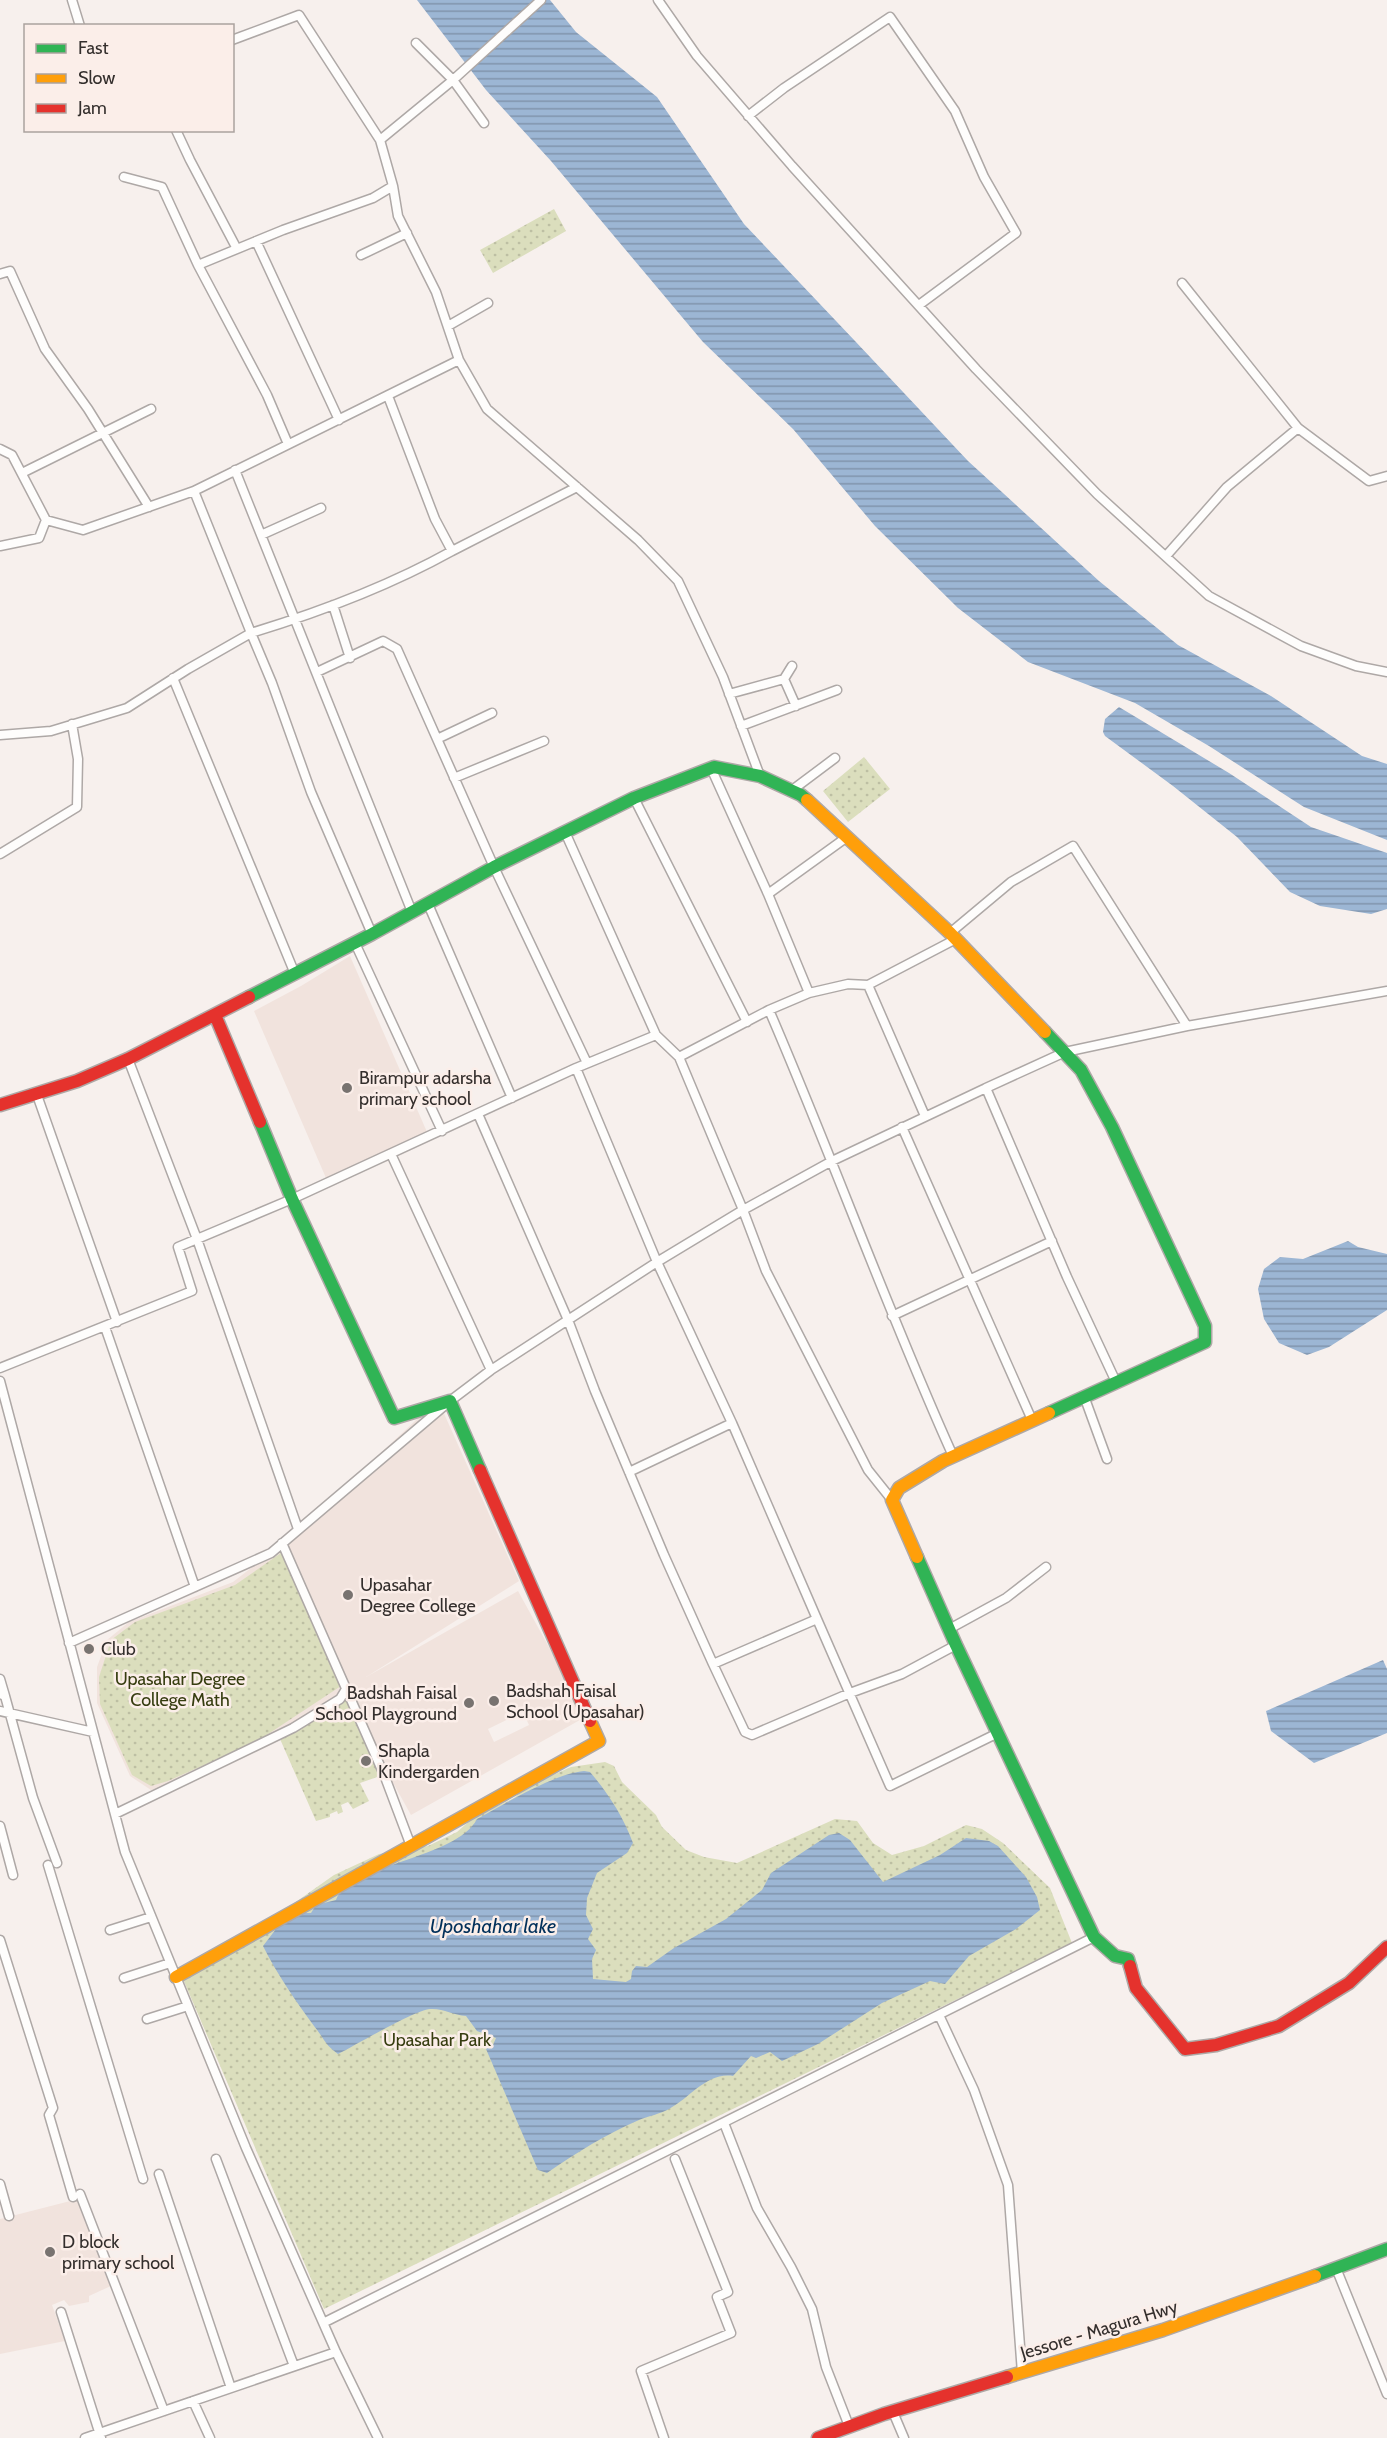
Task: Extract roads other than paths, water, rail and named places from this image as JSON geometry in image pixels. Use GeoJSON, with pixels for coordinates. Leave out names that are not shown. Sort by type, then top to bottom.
{"type":"FeatureCollection","features":[{"type":"Feature","properties":{"kind":"main road"},"geometry":{"type":"LineString","coordinates":[[0,1105],[38,1095],[128,1059],[355,943],[494,867],[634,798],[714,766],[760,776],[801,795],[953,936],[1081,1070],[1112,1127],[1205,1326],[1205,1342],[953,1456],[899,1488],[892,1500],[951,1628],[956,1645],[1094,1937],[1115,1956],[1128,1959],[1136,1988],[1185,2049],[1216,2045],[1279,2026],[1348,1983],[1386,1950]]}},
{"type":"Feature","properties":{"kind":"main road"},"geometry":{"type":"LineString","coordinates":[[176,1977],[598,1741],[450,1401],[394,1418],[292,1199],[214,1015]]}},
{"type":"Feature","properties":{"kind":"main road","name":"Jessore - Magura Hwy"},"geometry":{"type":"LineString","coordinates":[[818,2438],[893,2412],[1089,2354],[1242,2303],[1387,2249]]}},
{"type":"Feature","properties":{"kind":"street"},"geometry":{"type":"LineString","coordinates":[[72,0],[79,24]]}},
{"type":"Feature","properties":{"kind":"street"},"geometry":{"type":"LineString","coordinates":[[380,140],[453,80],[541,0]]}},
{"type":"Feature","properties":{"kind":"street"},"geometry":{"type":"LineString","coordinates":[[658,0],[697,56],[748,116],[976,369],[1097,494],[1209,596],[1301,646],[1356,666],[1387,672]]}},
{"type":"Feature","properties":{"kind":"street"},"geometry":{"type":"LineString","coordinates":[[234,39],[299,15],[380,140],[393,186],[398,216],[436,291],[459,360],[487,409],[638,540],[678,580],[729,694],[760,776]]}},
{"type":"Feature","properties":{"kind":"street"},"geometry":{"type":"LineString","coordinates":[[748,116],[784,88],[890,17],[955,111],[984,177],[1016,233],[919,305]]}},
{"type":"Feature","properties":{"kind":"street"},"geometry":{"type":"LineString","coordinates":[[416,43],[453,80],[484,123]]}},
{"type":"Feature","properties":{"kind":"street"},"geometry":{"type":"LineString","coordinates":[[177,132],[237,249]]}},
{"type":"Feature","properties":{"kind":"street"},"geometry":{"type":"LineString","coordinates":[[124,177],[162,187],[198,265],[267,395],[288,444]]}},
{"type":"Feature","properties":{"kind":"street"},"geometry":{"type":"LineString","coordinates":[[198,265],[373,198],[393,186]]}},
{"type":"Feature","properties":{"kind":"street"},"geometry":{"type":"LineString","coordinates":[[361,255],[407,233]]}},
{"type":"Feature","properties":{"kind":"street"},"geometry":{"type":"LineString","coordinates":[[256,241],[339,420]]}},
{"type":"Feature","properties":{"kind":"street"},"geometry":{"type":"LineString","coordinates":[[0,274],[10,271],[45,349],[102,432],[148,507]]}},
{"type":"Feature","properties":{"kind":"street"},"geometry":{"type":"LineString","coordinates":[[1182,283],[1298,429],[1369,481],[1387,476]]}},
{"type":"Feature","properties":{"kind":"street"},"geometry":{"type":"LineString","coordinates":[[448,326],[488,303]]}},
{"type":"Feature","properties":{"kind":"street"},"geometry":{"type":"LineString","coordinates":[[0,449],[12,455],[46,520],[83,530],[194,491],[459,360]]}},
{"type":"Feature","properties":{"kind":"street"},"geometry":{"type":"LineString","coordinates":[[388,396],[435,519],[452,551]]}},
{"type":"Feature","properties":{"kind":"street"},"geometry":{"type":"LineString","coordinates":[[21,473],[151,409]]}},
{"type":"Feature","properties":{"kind":"street"},"geometry":{"type":"LineString","coordinates":[[1166,555],[1227,487],[1298,429]]}},
{"type":"Feature","properties":{"kind":"street"},"geometry":{"type":"LineString","coordinates":[[235,470],[412,912]]}},
{"type":"Feature","properties":{"kind":"street"},"geometry":{"type":"LineString","coordinates":[[0,735],[51,731],[127,708],[173,678],[251,633],[296,620],[426,565],[577,487]]}},
{"type":"Feature","properties":{"kind":"street"},"geometry":{"type":"LineString","coordinates":[[194,491],[272,682],[311,792],[372,934]]}},
{"type":"Feature","properties":{"kind":"street"},"geometry":{"type":"LineString","coordinates":[[261,535],[321,508]]}},
{"type":"Feature","properties":{"kind":"street"},"geometry":{"type":"LineString","coordinates":[[0,546],[39,538],[46,520]]}},
{"type":"Feature","properties":{"kind":"street"},"geometry":{"type":"LineString","coordinates":[[333,605],[350,658]]}},
{"type":"Feature","properties":{"kind":"street"},"geometry":{"type":"LineString","coordinates":[[317,672],[383,641],[397,650],[494,867],[586,1064]]}},
{"type":"Feature","properties":{"kind":"street"},"geometry":{"type":"LineString","coordinates":[[729,694],[784,679],[792,666]]}},
{"type":"Feature","properties":{"kind":"street"},"geometry":{"type":"LineString","coordinates":[[173,678],[295,974]]}},
{"type":"Feature","properties":{"kind":"street"},"geometry":{"type":"LineString","coordinates":[[784,679],[796,706]]}},
{"type":"Feature","properties":{"kind":"street"},"geometry":{"type":"LineString","coordinates":[[741,726],[837,690]]}},
{"type":"Feature","properties":{"kind":"street"},"geometry":{"type":"LineString","coordinates":[[437,739],[492,713]]}},
{"type":"Feature","properties":{"kind":"street"},"geometry":{"type":"LineString","coordinates":[[0,854],[78,807],[78,759],[72,724]]}},
{"type":"Feature","properties":{"kind":"street"},"geometry":{"type":"LineString","coordinates":[[454,778],[543,741]]}},
{"type":"Feature","properties":{"kind":"street"},"geometry":{"type":"LineString","coordinates":[[791,790],[835,758]]}},
{"type":"Feature","properties":{"kind":"street"},"geometry":{"type":"LineString","coordinates":[[711,768],[768,894],[809,993]]}},
{"type":"Feature","properties":{"kind":"street"},"geometry":{"type":"LineString","coordinates":[[634,798],[747,1022]]}},
{"type":"Feature","properties":{"kind":"street"},"geometry":{"type":"LineString","coordinates":[[564,832],[656,1035],[679,1057],[766,1271],[868,1470],[892,1500]]}},
{"type":"Feature","properties":{"kind":"street"},"geometry":{"type":"LineString","coordinates":[[768,894],[847,837]]}},
{"type":"Feature","properties":{"kind":"street"},"geometry":{"type":"LineString","coordinates":[[679,1057],[809,993],[848,984],[868,986],[953,936],[1011,882],[1073,846],[1187,1026]]}},
{"type":"Feature","properties":{"kind":"street"},"geometry":{"type":"LineString","coordinates":[[428,904],[512,1098]]}},
{"type":"Feature","properties":{"kind":"street"},"geometry":{"type":"LineString","coordinates":[[355,943],[442,1131]]}},
{"type":"Feature","properties":{"kind":"street"},"geometry":{"type":"LineString","coordinates":[[868,986],[925,1116]]}},
{"type":"Feature","properties":{"kind":"street"},"geometry":{"type":"LineString","coordinates":[[69,1643],[271,1553],[450,1401],[491,1370],[657,1262],[743,1210],[832,1161],[1065,1052],[1187,1026],[1387,991]]}},
{"type":"Feature","properties":{"kind":"street"},"geometry":{"type":"LineString","coordinates":[[769,1011],[832,1161],[892,1316],[953,1456]]}},
{"type":"Feature","properties":{"kind":"street"},"geometry":{"type":"LineString","coordinates":[[0,1368],[192,1291],[178,1247],[292,1199],[576,1068],[656,1035]]}},
{"type":"Feature","properties":{"kind":"street"},"geometry":{"type":"LineString","coordinates":[[128,1059],[197,1239],[298,1529]]}},
{"type":"Feature","properties":{"kind":"street"},"geometry":{"type":"LineString","coordinates":[[576,1068],[657,1262],[732,1424],[890,1786],[998,1733]]}},
{"type":"Feature","properties":{"kind":"street"},"geometry":{"type":"LineString","coordinates":[[986,1088],[1116,1382]]}},
{"type":"Feature","properties":{"kind":"street"},"geometry":{"type":"LineString","coordinates":[[38,1095],[117,1322]]}},
{"type":"Feature","properties":{"kind":"street"},"geometry":{"type":"LineString","coordinates":[[478,1114],[568,1320],[629,1472],[745,1732],[752,1735],[850,1693],[902,1674],[956,1645]]}},
{"type":"Feature","properties":{"kind":"street"},"geometry":{"type":"LineString","coordinates":[[902,1127],[1032,1420]]}},
{"type":"Feature","properties":{"kind":"street"},"geometry":{"type":"LineString","coordinates":[[391,1154],[491,1370]]}},
{"type":"Feature","properties":{"kind":"street"},"geometry":{"type":"LineString","coordinates":[[892,1316],[1052,1241]]}},
{"type":"Feature","properties":{"kind":"street"},"geometry":{"type":"LineString","coordinates":[[105,1327],[159,1489],[195,1587]]}},
{"type":"Feature","properties":{"kind":"street"},"geometry":{"type":"LineString","coordinates":[[0,1381],[125,1852],[246,2148],[325,2322],[336,2352],[378,2438]]}},
{"type":"Feature","properties":{"kind":"street"},"geometry":{"type":"LineString","coordinates":[[1084,1396],[1107,1459]]}},
{"type":"Feature","properties":{"kind":"street"},"geometry":{"type":"LineString","coordinates":[[629,1472],[732,1424]]}},
{"type":"Feature","properties":{"kind":"street"},"geometry":{"type":"LineString","coordinates":[[282,1543],[385,1777],[411,1846]]}},
{"type":"Feature","properties":{"kind":"street"},"geometry":{"type":"LineString","coordinates":[[951,1628],[1006,1598],[1046,1567]]}},
{"type":"Feature","properties":{"kind":"street"},"geometry":{"type":"LineString","coordinates":[[713,1664],[817,1619]]}},
{"type":"Feature","properties":{"kind":"street"},"geometry":{"type":"LineString","coordinates":[[0,1679],[2,1695],[10,1714],[143,2179]]}},
{"type":"Feature","properties":{"kind":"street"},"geometry":{"type":"LineString","coordinates":[[115,1814],[293,1728],[340,1699],[346,1689]]}},
{"type":"Feature","properties":{"kind":"street"},"geometry":{"type":"LineString","coordinates":[[0,1711],[93,1732]]}},
{"type":"Feature","properties":{"kind":"street"},"geometry":{"type":"LineString","coordinates":[[0,1826],[13,1875]]}},
{"type":"Feature","properties":{"kind":"street"},"geometry":{"type":"LineString","coordinates":[[110,1930],[151,1917]]}},
{"type":"Feature","properties":{"kind":"street"},"geometry":{"type":"LineString","coordinates":[[325,2322],[1094,1937]]}},
{"type":"Feature","properties":{"kind":"street"},"geometry":{"type":"LineString","coordinates":[[0,1940],[53,2108],[49,2115],[76,2195],[164,2411]]}},
{"type":"Feature","properties":{"kind":"street"},"geometry":{"type":"LineString","coordinates":[[124,1978],[170,1963]]}},
{"type":"Feature","properties":{"kind":"street"},"geometry":{"type":"LineString","coordinates":[[147,2019],[188,2006]]}},
{"type":"Feature","properties":{"kind":"street"},"geometry":{"type":"LineString","coordinates":[[939,2016],[974,2090],[1008,2186],[1022,2373]]}},
{"type":"Feature","properties":{"kind":"street"},"geometry":{"type":"LineString","coordinates":[[724,2123],[758,2208],[812,2309],[826,2367],[849,2426]]}},
{"type":"Feature","properties":{"kind":"street"},"geometry":{"type":"LineString","coordinates":[[216,2159],[294,2366]]}},
{"type":"Feature","properties":{"kind":"street"},"geometry":{"type":"LineString","coordinates":[[663,2438],[641,2371],[731,2333],[717,2297],[728,2292],[675,2159]]}},
{"type":"Feature","properties":{"kind":"street"},"geometry":{"type":"LineString","coordinates":[[159,2174],[231,2388]]}},
{"type":"Feature","properties":{"kind":"street"},"geometry":{"type":"LineString","coordinates":[[0,2184],[9,2216]]}},
{"type":"Feature","properties":{"kind":"street"},"geometry":{"type":"LineString","coordinates":[[1336,2268],[1387,2394]]}},
{"type":"Feature","properties":{"kind":"street"},"geometry":{"type":"LineString","coordinates":[[60,2312],[100,2436]]}},
{"type":"Feature","properties":{"kind":"street"},"geometry":{"type":"LineString","coordinates":[[85,2438],[100,2436],[164,2411],[336,2352]]}},
{"type":"Feature","properties":{"kind":"street"},"geometry":{"type":"LineString","coordinates":[[193,2401],[210,2438]]}},
{"type":"Feature","properties":{"kind":"street"},"geometry":{"type":"LineString","coordinates":[[893,2412],[903,2438]]}},
{"type":"Feature","properties":{"kind":"water"},"geometry":{"type":"Polygon","coordinates":[[[417,0],[550,0],[576,32],[657,97],[744,224],[968,461],[1099,581],[1178,645],[1271,696],[1362,756],[1387,764],[1387,840],[1304,807],[1209,746],[1135,703],[1028,662],[958,608],[875,526],[793,429],[703,342],[551,161],[486,90],[417,0]]]}},
{"type":"Feature","properties":{"kind":"water"},"geometry":{"type":"Polygon","coordinates":[[[1119,707],[1229,773],[1311,827],[1387,853],[1387,909],[1371,914],[1320,906],[1290,892],[1237,837],[1105,736],[1103,732],[1105,719],[1119,707]]]}},
{"type":"Feature","properties":{"kind":"water"},"geometry":{"type":"Polygon","coordinates":[[[1348,1241],[1358,1247],[1387,1254],[1387,1310],[1329,1347],[1307,1355],[1279,1343],[1264,1319],[1258,1289],[1264,1269],[1280,1257],[1303,1259],[1348,1241]]]}},
{"type":"Feature","properties":{"kind":"water"},"geometry":{"type":"Polygon","coordinates":[[[1383,1660],[1387,1669],[1387,1733],[1314,1763],[1271,1731],[1266,1711],[1383,1660]]]}},
{"type":"Feature","properties":{"kind":"water","name":"Uposhahar lake"},"geometry":{"type":"Polygon","coordinates":[[[584,1771],[590,1772],[609,1797],[625,1823],[633,1843],[627,1853],[597,1873],[587,1898],[586,1915],[593,1929],[588,1939],[596,1950],[592,1959],[593,1979],[626,1982],[631,1979],[632,1971],[636,1966],[647,1967],[674,1948],[726,1919],[762,1890],[771,1873],[829,1835],[839,1833],[850,1840],[883,1882],[940,1855],[966,1838],[989,1841],[998,1846],[1026,1877],[1037,1897],[1040,1910],[1016,1929],[969,1956],[945,1984],[930,1981],[882,2003],[818,2044],[782,2061],[770,2052],[756,2058],[751,2056],[733,2076],[715,2078],[707,2082],[669,2109],[615,2131],[547,2173],[538,2170],[486,2049],[493,2045],[496,2038],[477,2031],[466,2016],[430,2009],[399,2021],[338,2054],[327,2044],[300,2006],[280,1977],[263,1946],[276,1929],[296,1913],[311,1913],[316,1905],[336,1900],[345,1888],[361,1878],[448,1843],[465,1832],[477,1819],[515,1798],[558,1778],[584,1771]]]}},
{"type":"Feature","properties":{"kind":"place","name":"Birampur adarsha primary school"},"geometry":{"type":"Point","coordinates":[347,1088]}},
{"type":"Feature","properties":{"kind":"place","name":"Upasahar Degree College"},"geometry":{"type":"Point","coordinates":[348,1595]}},
{"type":"Feature","properties":{"kind":"place","name":"Club"},"geometry":{"type":"Point","coordinates":[89,1649]}},
{"type":"Feature","properties":{"kind":"place","name":"Badshah Faisal School (Upasahar)"},"geometry":{"type":"Point","coordinates":[494,1701]}},
{"type":"Feature","properties":{"kind":"place","name":"Badshah Faisal School Playground"},"geometry":{"type":"Point","coordinates":[469,1703]}},
{"type":"Feature","properties":{"kind":"place","name":"Shapla Kindergarden"},"geometry":{"type":"Point","coordinates":[366,1761]}},
{"type":"Feature","properties":{"kind":"place","name":"D block primary school"},"geometry":{"type":"Point","coordinates":[50,2252]}},
{"type":"Feature","properties":{"kind":"park label","name":"Upasahar Degree College Math"},"geometry":{"type":"Point","coordinates":[180,1689]}},
{"type":"Feature","properties":{"kind":"park label","name":"Upasahar Park"},"geometry":{"type":"Point","coordinates":[437,2040]}}]}
